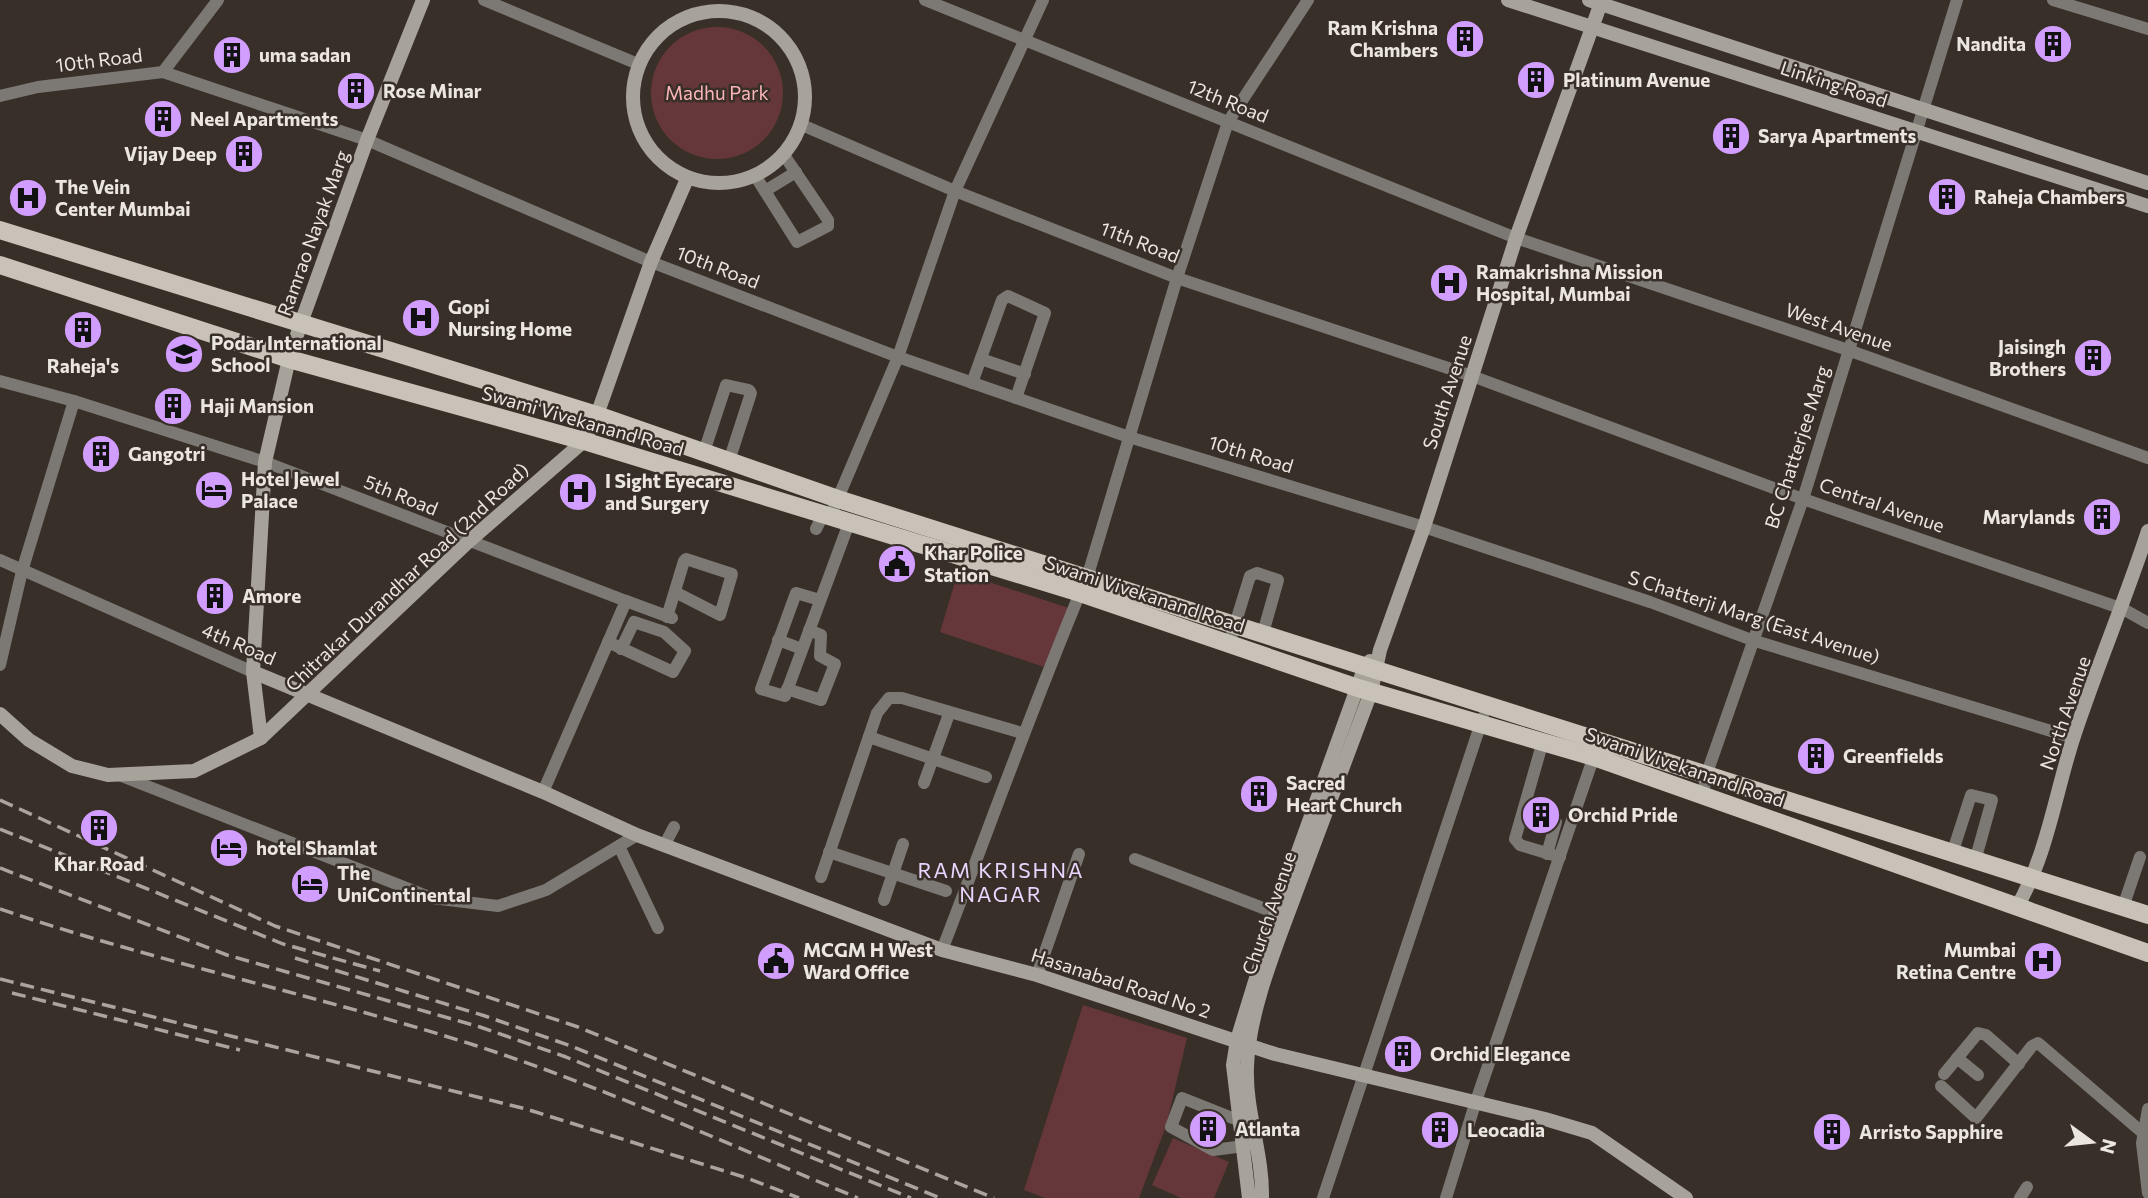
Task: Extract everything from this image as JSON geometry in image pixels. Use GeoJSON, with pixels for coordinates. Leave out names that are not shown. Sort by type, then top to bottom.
{"type":"FeatureCollection","features":[{"type":"Feature","properties":{"kind":"main road","name":"Swami Vivekanand Road"},"geometry":{"type":"LineString","coordinates":[[0,230],[597,415],[1084,585],[1228,644],[1365,690],[1484,714],[1596,749],[1706,776],[1954,846],[1977,853],[2033,879],[2148,915]]}},
{"type":"Feature","properties":{"kind":"main road","name":"Swami Vivekanand Road"},"geometry":{"type":"LineString","coordinates":[[0,265],[289,359],[584,441],[781,502],[823,520],[849,523],[1263,633],[1371,668],[1543,741],[1596,749],[1703,794],[2148,953]]}},
{"type":"Feature","properties":{"kind":"main road"},"geometry":{"type":"LineString","coordinates":[[781,502],[787,482]]}},
{"type":"Feature","properties":{"kind":"street"},"geometry":{"type":"LineString","coordinates":[[163,72],[218,0]]}},
{"type":"Feature","properties":{"kind":"street","name":"Ramrao Nayak Marg"},"geometry":{"type":"LineString","coordinates":[[261,738],[253,672],[265,462],[289,359],[301,323],[367,140],[423,0]]}},
{"type":"Feature","properties":{"kind":"street"},"geometry":{"type":"LineString","coordinates":[[484,0],[638,64]]}},
{"type":"Feature","properties":{"kind":"street","name":"12th Road"},"geometry":{"type":"LineString","coordinates":[[925,0],[1516,238]]}},
{"type":"Feature","properties":{"kind":"street"},"geometry":{"type":"LineString","coordinates":[[823,520],[838,499],[898,357],[955,191],[1043,0]]}},
{"type":"Feature","properties":{"kind":"street"},"geometry":{"type":"LineString","coordinates":[[942,950],[997,807],[1021,733],[1084,585],[1177,278],[1228,122],[1308,0]]}},
{"type":"Feature","properties":{"kind":"street","name":"Linking Road"},"geometry":{"type":"LineString","coordinates":[[1508,0],[2148,206]]}},
{"type":"Feature","properties":{"kind":"street","name":"BC Chatterjee Marg"},"geometry":{"type":"LineString","coordinates":[[1703,794],[1706,776],[1752,640],[1803,499],[1957,0]]}},
{"type":"Feature","properties":{"kind":"street"},"geometry":{"type":"LineString","coordinates":[[2053,0],[2148,30]]}},
{"type":"Feature","properties":{"kind":"street","name":"Linking Road"},"geometry":{"type":"LineString","coordinates":[[1598,1],[2148,183]]}},
{"type":"Feature","properties":{"kind":"street","name":"South Avenue"},"geometry":{"type":"LineString","coordinates":[[1371,668],[1424,527],[1516,238],[1593,27],[1598,1]]}},
{"type":"Feature","properties":{"kind":"street"},"geometry":{"type":"LineString","coordinates":[[746,6],[774,29],[796,56],[806,89],[802,125],[784,155],[756,177],[722,185],[687,179],[650,152],[632,110],[638,64],[663,30],[701,11],[746,6]]}},
{"type":"Feature","properties":{"kind":"street","name":"10th Road"},"geometry":{"type":"LineString","coordinates":[[0,96],[38,87],[163,72],[367,140],[652,262],[898,357],[1129,437],[1424,527]]}},
{"type":"Feature","properties":{"kind":"street","name":"11th Road"},"geometry":{"type":"LineString","coordinates":[[802,125],[955,191],[1177,278],[1472,376]]}},
{"type":"Feature","properties":{"kind":"street"},"geometry":{"type":"LineString","coordinates":[[756,177],[799,243],[828,226],[828,220],[784,155]]}},
{"type":"Feature","properties":{"kind":"street"},"geometry":{"type":"LineString","coordinates":[[765,191],[796,172]]}},
{"type":"Feature","properties":{"kind":"street","name":"Chitrakar Durandhar Road (2nd Road)"},"geometry":{"type":"LineString","coordinates":[[0,714],[29,740],[72,766],[118,775],[194,771],[261,738],[468,542],[584,441],[597,415],[652,262],[687,179]]}},
{"type":"Feature","properties":{"kind":"street","name":"West Avenue"},"geometry":{"type":"LineString","coordinates":[[1516,238],[1848,350],[2148,458]]}},
{"type":"Feature","properties":{"kind":"street"},"geometry":{"type":"LineString","coordinates":[[972,383],[1002,300],[1008,296],[1045,313],[1016,398]]}},
{"type":"Feature","properties":{"kind":"street"},"geometry":{"type":"LineString","coordinates":[[981,359],[1025,374]]}},
{"type":"Feature","properties":{"kind":"street","name":"Central Avenue"},"geometry":{"type":"LineString","coordinates":[[1472,376],[1803,499],[2123,609],[2148,624]]}},
{"type":"Feature","properties":{"kind":"street","name":"5th Road"},"geometry":{"type":"LineString","coordinates":[[0,381],[74,401],[265,462],[666,616]]}},
{"type":"Feature","properties":{"kind":"street"},"geometry":{"type":"LineString","coordinates":[[704,452],[726,385],[749,390],[751,393],[729,461]]}},
{"type":"Feature","properties":{"kind":"street"},"geometry":{"type":"LineString","coordinates":[[0,665],[22,571],[74,401]]}},
{"type":"Feature","properties":{"kind":"street"},"geometry":{"type":"LineString","coordinates":[[820,600],[796,593],[760,688],[782,697],[787,689],[849,523]]}},
{"type":"Feature","properties":{"kind":"street","name":"S Chatterji Marg (East Avenue)"},"geometry":{"type":"LineString","coordinates":[[1424,527],[1650,602],[1752,640],[2074,738]]}},
{"type":"Feature","properties":{"kind":"street","name":"North Avenue"},"geometry":{"type":"LineString","coordinates":[[2017,906],[2033,879],[2074,738],[2123,609],[2148,531]]}},
{"type":"Feature","properties":{"kind":"street"},"geometry":{"type":"LineString","coordinates":[[655,629],[666,616],[686,559],[733,574],[720,615],[675,592]]}},
{"type":"Feature","properties":{"kind":"street","name":"4th Road"},"geometry":{"type":"LineString","coordinates":[[0,560],[253,672],[543,792]]}},
{"type":"Feature","properties":{"kind":"street"},"geometry":{"type":"LineString","coordinates":[[1228,644],[1250,576],[1257,573],[1278,580],[1263,633]]}},
{"type":"Feature","properties":{"kind":"street"},"geometry":{"type":"LineString","coordinates":[[543,792],[626,601]]}},
{"type":"Feature","properties":{"kind":"street"},"geometry":{"type":"LineString","coordinates":[[608,642],[621,649],[674,672],[685,649],[664,632],[634,622],[621,649]]}},
{"type":"Feature","properties":{"kind":"street"},"geometry":{"type":"LineString","coordinates":[[787,689],[821,700],[835,664],[820,656],[821,635],[809,631]]}},
{"type":"Feature","properties":{"kind":"street"},"geometry":{"type":"LineString","coordinates":[[778,640],[802,649]]}},
{"type":"Feature","properties":{"kind":"street","name":"Church Avenue"},"geometry":{"type":"LineString","coordinates":[[1262,1198],[1251,1145],[1243,1042],[1371,668]]}},
{"type":"Feature","properties":{"kind":"street"},"geometry":{"type":"LineString","coordinates":[[1249,1198],[1251,1145],[1240,1121],[1233,1065],[1243,1042],[1276,913],[1365,690]]}},
{"type":"Feature","properties":{"kind":"street"},"geometry":{"type":"LineString","coordinates":[[821,877],[877,713],[890,698],[902,698],[1021,733]]}},
{"type":"Feature","properties":{"kind":"street"},"geometry":{"type":"LineString","coordinates":[[924,783],[949,713]]}},
{"type":"Feature","properties":{"kind":"street"},"geometry":{"type":"LineString","coordinates":[[1323,1198],[1484,714]]}},
{"type":"Feature","properties":{"kind":"street"},"geometry":{"type":"LineString","coordinates":[[869,737],[986,777]]}},
{"type":"Feature","properties":{"kind":"street"},"geometry":{"type":"LineString","coordinates":[[1543,741],[1515,839],[1520,845],[1553,855]]}},
{"type":"Feature","properties":{"kind":"street"},"geometry":{"type":"LineString","coordinates":[[1446,1198],[1553,855],[1596,749]]}},
{"type":"Feature","properties":{"kind":"street"},"geometry":{"type":"LineString","coordinates":[[118,775],[432,898],[498,906],[546,890],[637,835]]}},
{"type":"Feature","properties":{"kind":"street","name":"Hasanabad Road No 2"},"geometry":{"type":"LineString","coordinates":[[543,792],[664,846],[942,950],[1037,975],[1243,1042],[1363,1076],[1545,1119],[1592,1133],[1683,1197]]}},
{"type":"Feature","properties":{"kind":"street"},"geometry":{"type":"LineString","coordinates":[[1954,846],[1971,795],[1992,800],[1977,853]]}},
{"type":"Feature","properties":{"kind":"street"},"geometry":{"type":"LineString","coordinates":[[1553,855],[1556,822]]}},
{"type":"Feature","properties":{"kind":"street"},"geometry":{"type":"LineString","coordinates":[[664,846],[674,827]]}},
{"type":"Feature","properties":{"kind":"street"},"geometry":{"type":"LineString","coordinates":[[884,900],[903,844]]}},
{"type":"Feature","properties":{"kind":"street"},"geometry":{"type":"LineString","coordinates":[[619,846],[658,928]]}},
{"type":"Feature","properties":{"kind":"street"},"geometry":{"type":"LineString","coordinates":[[829,852],[946,891]]}},
{"type":"Feature","properties":{"kind":"street"},"geometry":{"type":"LineString","coordinates":[[1037,975],[1079,854]]}},
{"type":"Feature","properties":{"kind":"street"},"geometry":{"type":"LineString","coordinates":[[2123,907],[2140,858]]}},
{"type":"Feature","properties":{"kind":"street"},"geometry":{"type":"LineString","coordinates":[[1135,859],[1276,913]]}},
{"type":"Feature","properties":{"kind":"street"},"geometry":{"type":"LineString","coordinates":[[2019,1064],[1981,1033],[1976,1034],[1942,1080],[1976,1118],[2019,1064],[2035,1043],[2041,1044],[2143,1133]]}},
{"type":"Feature","properties":{"kind":"street"},"geometry":{"type":"LineString","coordinates":[[1957,1058],[1978,1075]]}},
{"type":"Feature","properties":{"kind":"street"},"geometry":{"type":"LineString","coordinates":[[1240,1121],[1182,1098],[1171,1127],[1213,1150],[1251,1145]]}},
{"type":"Feature","properties":{"kind":"street"},"geometry":{"type":"LineString","coordinates":[[2148,1109],[2143,1133],[2148,1192]]}},
{"type":"Feature","properties":{"kind":"green space","name":"Madhu Park"},"geometry":{"type":"Polygon","coordinates":[[[717,27],[742,32],[764,46],[778,68],[783,93],[778,118],[764,140],[742,154],[717,159],[692,154],[670,140],[656,118],[651,93],[656,68],[670,46],[692,32],[717,27]]]}},
{"type":"Feature","properties":{"kind":"green space"},"geometry":{"type":"Polygon","coordinates":[[[958,572],[1069,608],[1044,667],[940,632],[958,572]]]}},
{"type":"Feature","properties":{"kind":"green space"},"geometry":{"type":"Polygon","coordinates":[[[1083,1005],[1187,1038],[1166,1126],[1139,1198],[1045,1198],[1024,1190],[1083,1005]]]}},
{"type":"Feature","properties":{"kind":"green space"},"geometry":{"type":"Polygon","coordinates":[[[1173,1138],[1229,1162],[1214,1198],[1181,1198],[1152,1185],[1173,1138]]]}},
{"type":"Feature","properties":{"kind":"railway"},"geometry":{"type":"LineString","coordinates":[[0,800],[275,926],[578,1027],[994,1198]]}},
{"type":"Feature","properties":{"kind":"railway"},"geometry":{"type":"LineString","coordinates":[[0,829],[283,944],[380,971]]}},
{"type":"Feature","properties":{"kind":"railway"},"geometry":{"type":"LineString","coordinates":[[0,868],[227,955],[480,1027],[566,1057],[911,1198]]}},
{"type":"Feature","properties":{"kind":"railway"},"geometry":{"type":"LineString","coordinates":[[0,909],[118,946],[356,1010],[474,1045],[620,1098],[858,1198]]}},
{"type":"Feature","properties":{"kind":"railway"},"geometry":{"type":"LineString","coordinates":[[295,958],[485,1016],[571,1046],[940,1198]]}},
{"type":"Feature","properties":{"kind":"railway"},"geometry":{"type":"LineString","coordinates":[[0,979],[526,1109],[747,1178],[799,1198]]}},
{"type":"Feature","properties":{"kind":"railway"},"geometry":{"type":"LineString","coordinates":[[12,993],[240,1050]]}},
{"type":"Feature","properties":{"kind":"place","name":"Ram Krishna Chambers"},"geometry":{"type":"Point","coordinates":[1465,39]}},
{"type":"Feature","properties":{"kind":"place","name":"Nandita"},"geometry":{"type":"Point","coordinates":[2053,44]}},
{"type":"Feature","properties":{"kind":"place","name":"uma sadan"},"geometry":{"type":"Point","coordinates":[232,55]}},
{"type":"Feature","properties":{"kind":"place","name":"Platinum Avenue"},"geometry":{"type":"Point","coordinates":[1536,80]}},
{"type":"Feature","properties":{"kind":"place","name":"Rose Minar"},"geometry":{"type":"Point","coordinates":[356,91]}},
{"type":"Feature","properties":{"kind":"place","name":"Neel Apartments"},"geometry":{"type":"Point","coordinates":[163,119]}},
{"type":"Feature","properties":{"kind":"place","name":"Sarya Apartments"},"geometry":{"type":"Point","coordinates":[1731,136]}},
{"type":"Feature","properties":{"kind":"place","name":"Vijay Deep"},"geometry":{"type":"Point","coordinates":[244,154]}},
{"type":"Feature","properties":{"kind":"place","name":"Raheja Chambers"},"geometry":{"type":"Point","coordinates":[1947,197]}},
{"type":"Feature","properties":{"kind":"place","name":"The Vein Center Mumbai"},"geometry":{"type":"Point","coordinates":[28,198]}},
{"type":"Feature","properties":{"kind":"place","name":"Ramakrishna Mission Hospital, Mumbai"},"geometry":{"type":"Point","coordinates":[1449,283]}},
{"type":"Feature","properties":{"kind":"place","name":"Gopi Nursing Home"},"geometry":{"type":"Point","coordinates":[421,318]}},
{"type":"Feature","properties":{"kind":"place","name":"Raheja's"},"geometry":{"type":"Point","coordinates":[83,330]}},
{"type":"Feature","properties":{"kind":"place","name":"Podar International School"},"geometry":{"type":"Point","coordinates":[184,354]}},
{"type":"Feature","properties":{"kind":"place","name":"Jaisingh Brothers"},"geometry":{"type":"Point","coordinates":[2093,358]}},
{"type":"Feature","properties":{"kind":"place","name":"Haji Mansion"},"geometry":{"type":"Point","coordinates":[173,406]}},
{"type":"Feature","properties":{"kind":"place","name":"Gangotri"},"geometry":{"type":"Point","coordinates":[101,454]}},
{"type":"Feature","properties":{"kind":"place","name":"Hotel Jewel Palace"},"geometry":{"type":"Point","coordinates":[214,490]}},
{"type":"Feature","properties":{"kind":"place","name":"I Sight Eyecare and Surgery"},"geometry":{"type":"Point","coordinates":[578,492]}},
{"type":"Feature","properties":{"kind":"place","name":"Marylands"},"geometry":{"type":"Point","coordinates":[2102,517]}},
{"type":"Feature","properties":{"kind":"place","name":"Khar Police Station"},"geometry":{"type":"Point","coordinates":[897,564]}},
{"type":"Feature","properties":{"kind":"place","name":"Amore"},"geometry":{"type":"Point","coordinates":[215,596]}},
{"type":"Feature","properties":{"kind":"place","name":"Greenfields"},"geometry":{"type":"Point","coordinates":[1816,756]}},
{"type":"Feature","properties":{"kind":"place","name":"Sacred Heart Church"},"geometry":{"type":"Point","coordinates":[1259,794]}},
{"type":"Feature","properties":{"kind":"place","name":"Orchid Pride"},"geometry":{"type":"Point","coordinates":[1541,815]}},
{"type":"Feature","properties":{"kind":"place","name":"Khar Road"},"geometry":{"type":"Point","coordinates":[99,828]}},
{"type":"Feature","properties":{"kind":"place","name":"hotel Shamlat"},"geometry":{"type":"Point","coordinates":[229,848]}},
{"type":"Feature","properties":{"kind":"place","name":"The UniContinental"},"geometry":{"type":"Point","coordinates":[310,884]}},
{"type":"Feature","properties":{"kind":"place","name":"MCGM H West Ward Office"},"geometry":{"type":"Point","coordinates":[776,961]}},
{"type":"Feature","properties":{"kind":"place","name":"Mumbai Retina Centre"},"geometry":{"type":"Point","coordinates":[2043,961]}},
{"type":"Feature","properties":{"kind":"place","name":"Orchid Elegance"},"geometry":{"type":"Point","coordinates":[1403,1054]}},
{"type":"Feature","properties":{"kind":"place","name":"Atlanta"},"geometry":{"type":"Point","coordinates":[1208,1129]}},
{"type":"Feature","properties":{"kind":"place","name":"Leocadia"},"geometry":{"type":"Point","coordinates":[1440,1130]}},
{"type":"Feature","properties":{"kind":"place","name":"Arristo Sapphire"},"geometry":{"type":"Point","coordinates":[1832,1132]}},
{"type":"Feature","properties":{"kind":"district","name":"RAM KRISHNA NAGAR"},"geometry":{"type":"Point","coordinates":[1001,883]}}]}
